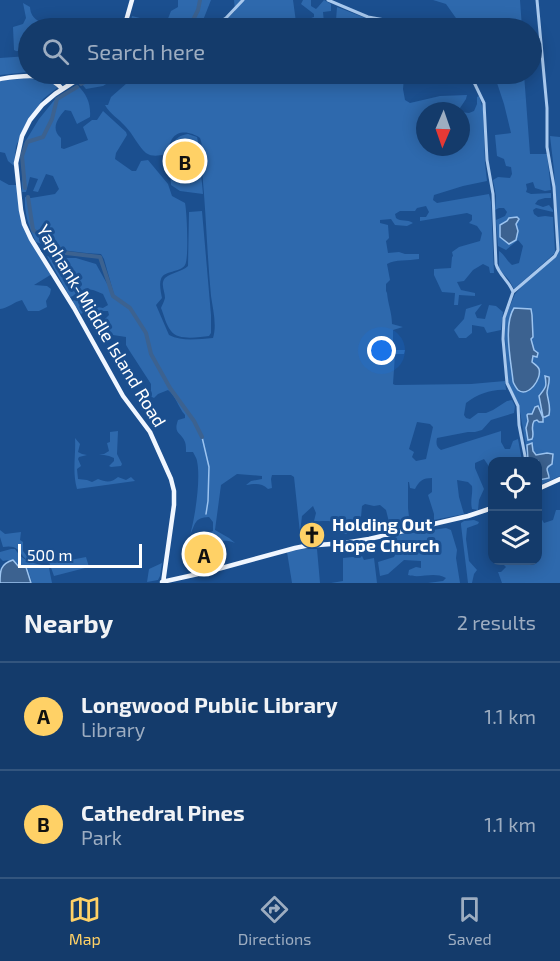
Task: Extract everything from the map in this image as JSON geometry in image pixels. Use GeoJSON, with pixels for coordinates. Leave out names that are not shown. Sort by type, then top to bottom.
{"type":"FeatureCollection","features":[{"type":"Feature","properties":{"kind":"main road"},"geometry":{"type":"LineString","coordinates":[[127,18],[132,0]]}},
{"type":"Feature","properties":{"kind":"main road"},"geometry":{"type":"LineString","coordinates":[[0,79],[18,77]]}},
{"type":"Feature","properties":{"kind":"main road"},"geometry":{"type":"LineString","coordinates":[[57,84],[62,89]]}},
{"type":"Feature","properties":{"kind":"main road","name":"Yaphank-Middle Island Road"},"geometry":{"type":"LineString","coordinates":[[70,84],[40,108],[30,120],[20,144],[16,169],[22,219],[31,239],[74,308],[119,390],[150,432],[168,473],[174,491],[174,503],[162,583]]}},
{"type":"Feature","properties":{"kind":"main road"},"geometry":{"type":"LineString","coordinates":[[542,487],[560,479]]}},
{"type":"Feature","properties":{"kind":"main road"},"geometry":{"type":"LineString","coordinates":[[162,583],[295,548],[369,539],[470,516],[488,509]]}},
{"type":"Feature","properties":{"kind":"street"},"geometry":{"type":"LineString","coordinates":[[225,18],[243,0]]}},
{"type":"Feature","properties":{"kind":"street"},"geometry":{"type":"LineString","coordinates":[[328,0],[374,18]]}},
{"type":"Feature","properties":{"kind":"street"},"geometry":{"type":"LineString","coordinates":[[537,0],[539,18]]}},
{"type":"Feature","properties":{"kind":"street"},"geometry":{"type":"LineString","coordinates":[[525,457],[518,406],[507,383],[503,339],[504,318],[513,292],[555,256],[558,249],[554,187],[547,147],[547,108],[542,54]]}},
{"type":"Feature","properties":{"kind":"street"},"geometry":{"type":"LineString","coordinates":[[475,84],[484,103],[487,160],[493,194],[496,264],[498,271],[508,281],[513,292]]}},
{"type":"Feature","properties":{"kind":"shaded area"},"geometry":{"type":"Polygon","coordinates":[[[178,0],[211,0],[204,18],[168,18],[171,11],[178,7],[178,0]]]}},
{"type":"Feature","properties":{"kind":"shaded area"},"geometry":{"type":"Polygon","coordinates":[[[234,0],[293,0],[295,18],[228,18],[235,11],[234,0]]]}},
{"type":"Feature","properties":{"kind":"shaded area"},"geometry":{"type":"Polygon","coordinates":[[[303,0],[311,0],[311,6],[316,9],[324,0],[331,4],[331,11],[323,12],[324,18],[311,18],[314,14],[301,4],[303,0]]]}},
{"type":"Feature","properties":{"kind":"shaded area"},"geometry":{"type":"Polygon","coordinates":[[[433,0],[520,0],[521,18],[456,18],[446,4],[433,0]]]}},
{"type":"Feature","properties":{"kind":"shaded area"},"geometry":{"type":"Polygon","coordinates":[[[23,3],[30,7],[35,18],[26,18],[23,3]]]}},
{"type":"Feature","properties":{"kind":"shaded area"},"geometry":{"type":"Polygon","coordinates":[[[337,7],[365,18],[336,18],[337,7]]]}},
{"type":"Feature","properties":{"kind":"shaded area"},"geometry":{"type":"Polygon","coordinates":[[[18,26],[18,51],[14,50],[13,27],[18,26]]]}},
{"type":"Feature","properties":{"kind":"shaded area"},"geometry":{"type":"Polygon","coordinates":[[[18,57],[18,73],[0,75],[0,58],[18,57]]]}},
{"type":"Feature","properties":{"kind":"shaded area"},"geometry":{"type":"Polygon","coordinates":[[[18,79],[18,84],[55,84],[57,88],[43,99],[29,120],[16,146],[14,166],[8,161],[5,153],[0,152],[0,81],[18,79]]]}},
{"type":"Feature","properties":{"kind":"shaded area"},"geometry":{"type":"Polygon","coordinates":[[[82,84],[106,84],[86,89],[82,84]]]}},
{"type":"Feature","properties":{"kind":"shaded area"},"geometry":{"type":"Polygon","coordinates":[[[126,84],[403,84],[405,100],[410,103],[440,96],[467,95],[464,102],[416,102],[416,156],[470,156],[470,113],[474,111],[479,96],[483,109],[487,181],[434,195],[433,200],[437,203],[489,194],[494,273],[490,273],[489,267],[483,264],[473,270],[464,281],[457,282],[461,290],[475,293],[475,296],[459,295],[458,305],[454,305],[455,293],[442,292],[434,275],[434,269],[451,268],[452,252],[459,247],[480,241],[482,233],[477,226],[469,223],[472,215],[467,213],[420,221],[420,217],[426,217],[429,212],[426,206],[417,208],[415,211],[400,211],[395,214],[398,219],[413,223],[407,226],[395,225],[391,219],[380,220],[380,223],[388,225],[389,238],[386,241],[388,253],[419,254],[419,259],[387,264],[390,280],[386,284],[386,291],[392,324],[403,327],[393,330],[393,348],[405,350],[404,354],[395,354],[393,384],[471,384],[505,381],[506,390],[485,393],[466,403],[464,415],[470,419],[478,413],[486,413],[512,400],[515,406],[514,413],[491,420],[482,430],[437,438],[438,448],[441,450],[501,431],[501,442],[505,449],[510,449],[513,441],[518,439],[521,457],[488,457],[488,465],[484,459],[475,463],[484,489],[478,510],[472,509],[472,486],[468,482],[457,480],[464,514],[434,520],[428,495],[432,492],[432,478],[429,478],[418,484],[415,489],[410,488],[408,482],[410,526],[391,530],[386,510],[380,505],[365,504],[362,506],[361,517],[347,524],[347,534],[343,534],[335,523],[314,521],[316,513],[313,506],[302,516],[300,533],[294,477],[272,475],[272,488],[268,489],[260,484],[246,485],[251,481],[262,479],[262,476],[237,474],[221,485],[215,530],[235,543],[219,541],[209,543],[210,546],[206,547],[207,551],[201,550],[200,546],[194,547],[194,539],[213,531],[213,522],[209,517],[198,520],[190,535],[197,498],[198,468],[193,452],[186,452],[185,442],[177,430],[178,420],[185,418],[185,415],[168,390],[154,398],[146,394],[151,390],[151,384],[126,345],[126,337],[113,335],[105,325],[105,319],[109,315],[108,311],[95,314],[94,311],[88,310],[81,314],[72,301],[85,297],[92,306],[103,308],[108,305],[103,294],[86,290],[70,297],[47,256],[76,258],[96,264],[115,298],[101,254],[68,251],[36,242],[25,209],[25,197],[55,194],[59,189],[53,176],[46,174],[38,192],[33,191],[38,179],[30,177],[26,192],[22,192],[22,151],[25,142],[39,119],[56,98],[77,85],[88,100],[90,117],[77,124],[71,111],[65,110],[56,127],[61,138],[61,148],[64,149],[88,140],[83,127],[92,120],[97,120],[103,111],[127,135],[115,159],[132,171],[136,171],[141,161],[148,160],[168,184],[172,196],[185,203],[187,254],[185,265],[163,276],[160,283],[162,298],[156,305],[169,335],[180,339],[213,338],[215,328],[208,264],[200,138],[193,134],[181,133],[172,139],[165,154],[156,156],[148,154],[140,147],[128,129],[109,111],[105,105],[108,105],[111,97],[126,84]],[[417,422],[409,449],[414,452],[412,457],[416,461],[426,459],[433,427],[430,424],[417,422]]]}},
{"type":"Feature","properties":{"kind":"shaded area"},"geometry":{"type":"Polygon","coordinates":[[[497,84],[525,84],[530,154],[547,154],[551,190],[535,188],[533,182],[526,184],[526,192],[551,193],[551,198],[538,200],[535,204],[543,207],[549,205],[553,212],[536,208],[533,210],[538,217],[553,217],[555,251],[514,289],[499,269],[499,251],[512,265],[519,263],[523,246],[518,240],[506,250],[498,246],[496,220],[505,216],[507,212],[504,208],[495,210],[496,196],[493,180],[498,177],[510,178],[512,174],[511,167],[506,166],[504,159],[497,156],[495,135],[511,133],[497,84]],[[517,217],[507,221],[504,240],[506,242],[516,239],[518,231],[517,217]]]}},
{"type":"Feature","properties":{"kind":"shaded area"},"geometry":{"type":"Polygon","coordinates":[[[188,134],[197,137],[203,194],[180,191],[171,185],[169,162],[171,147],[180,136],[188,134]]]}},
{"type":"Feature","properties":{"kind":"shaded area"},"geometry":{"type":"Polygon","coordinates":[[[550,136],[560,137],[560,476],[542,484],[542,479],[548,477],[547,470],[552,464],[542,462],[542,457],[528,457],[519,406],[508,382],[505,318],[515,294],[557,256],[559,249],[550,136]]]}},
{"type":"Feature","properties":{"kind":"shaded area"},"geometry":{"type":"Polygon","coordinates":[[[0,180],[9,185],[17,185],[22,219],[52,274],[34,285],[47,286],[51,289],[46,301],[47,307],[39,311],[28,311],[22,300],[0,309],[0,180]]]}},
{"type":"Feature","properties":{"kind":"shaded area"},"geometry":{"type":"Polygon","coordinates":[[[202,211],[211,333],[209,336],[183,337],[174,334],[165,320],[161,308],[165,298],[163,283],[165,278],[188,266],[189,212],[202,211]]]}},
{"type":"Feature","properties":{"kind":"shaded area"},"geometry":{"type":"Polygon","coordinates":[[[509,218],[519,219],[516,224],[518,231],[516,240],[509,244],[500,237],[500,225],[509,218]]]}},
{"type":"Feature","properties":{"kind":"shaded area"},"geometry":{"type":"Polygon","coordinates":[[[482,304],[475,313],[477,318],[485,319],[489,305],[496,306],[503,312],[501,330],[487,333],[484,327],[472,325],[472,333],[466,338],[459,338],[454,330],[464,319],[466,309],[482,304]]]}},
{"type":"Feature","properties":{"kind":"shaded area"},"geometry":{"type":"Polygon","coordinates":[[[514,308],[531,309],[533,337],[531,339],[534,350],[538,353],[537,357],[533,356],[532,362],[539,369],[538,378],[526,392],[518,390],[513,381],[508,333],[514,308]]]}},
{"type":"Feature","properties":{"kind":"shaded area"},"geometry":{"type":"Polygon","coordinates":[[[545,376],[549,377],[547,393],[550,409],[549,415],[543,417],[539,396],[545,387],[545,376]]]}},
{"type":"Feature","properties":{"kind":"shaded area"},"geometry":{"type":"Polygon","coordinates":[[[538,406],[543,422],[534,421],[533,437],[528,440],[527,415],[532,414],[538,406]]]}},
{"type":"Feature","properties":{"kind":"shaded area"},"geometry":{"type":"Polygon","coordinates":[[[118,431],[117,454],[122,464],[111,467],[109,466],[114,458],[99,454],[109,451],[107,443],[110,442],[110,432],[118,431]]]}},
{"type":"Feature","properties":{"kind":"shaded area"},"geometry":{"type":"Polygon","coordinates":[[[75,438],[80,444],[78,452],[87,455],[78,459],[81,466],[77,469],[78,479],[92,482],[98,479],[111,481],[118,477],[126,480],[131,477],[135,481],[77,489],[74,470],[75,438]]]}},
{"type":"Feature","properties":{"kind":"shaded area"},"geometry":{"type":"Polygon","coordinates":[[[532,443],[536,455],[553,454],[552,464],[547,469],[549,478],[542,479],[542,457],[528,457],[527,445],[532,443]]]}},
{"type":"Feature","properties":{"kind":"shaded area"},"geometry":{"type":"Polygon","coordinates":[[[556,510],[560,510],[560,583],[502,583],[498,572],[506,567],[504,565],[542,565],[542,520],[544,523],[553,520],[556,510]]]}},
{"type":"Feature","properties":{"kind":"shaded area"},"geometry":{"type":"Polygon","coordinates":[[[474,520],[479,522],[467,528],[466,539],[469,561],[477,570],[472,583],[468,583],[461,523],[474,520]]]}},
{"type":"Feature","properties":{"kind":"shaded area"},"geometry":{"type":"Polygon","coordinates":[[[446,528],[451,530],[457,550],[460,583],[428,583],[443,581],[446,578],[436,575],[408,575],[409,570],[416,567],[421,568],[421,561],[404,560],[388,574],[380,576],[378,562],[394,557],[393,539],[397,535],[446,528]]]}},
{"type":"Feature","properties":{"kind":"shaded area"},"geometry":{"type":"Polygon","coordinates":[[[0,530],[5,534],[21,532],[20,540],[23,542],[23,551],[28,558],[33,560],[25,558],[15,548],[3,547],[0,530]]]}},
{"type":"Feature","properties":{"kind":"shaded area"},"geometry":{"type":"Polygon","coordinates":[[[15,549],[21,557],[29,561],[47,566],[52,583],[32,583],[27,566],[3,561],[0,558],[0,552],[15,549]]]}},
{"type":"Feature","properties":{"kind":"shaded area"},"geometry":{"type":"Polygon","coordinates":[[[317,549],[320,583],[292,583],[287,552],[317,549]]]}},
{"type":"Feature","properties":{"kind":"shaded area"},"geometry":{"type":"Polygon","coordinates":[[[362,556],[364,560],[374,558],[377,583],[331,583],[343,581],[343,558],[362,556]]]}},
{"type":"Feature","properties":{"kind":"shaded area"},"geometry":{"type":"Polygon","coordinates":[[[86,557],[89,567],[54,576],[49,562],[55,563],[86,557]]]}},
{"type":"Feature","properties":{"kind":"shaded area"},"geometry":{"type":"Polygon","coordinates":[[[13,560],[19,567],[26,567],[31,583],[0,583],[2,569],[5,564],[13,560]]]}},
{"type":"Feature","properties":{"kind":"shaded area"},"geometry":{"type":"Polygon","coordinates":[[[162,563],[158,580],[147,582],[149,569],[162,563]]]}},
{"type":"Feature","properties":{"kind":"waterway"},"geometry":{"type":"LineString","coordinates":[[194,18],[200,0]]}},
{"type":"Feature","properties":{"kind":"waterway"},"geometry":{"type":"LineString","coordinates":[[25,188],[22,156],[27,142],[43,137],[52,119],[57,99],[77,87]]}},
{"type":"Feature","properties":{"kind":"waterway"},"geometry":{"type":"LineString","coordinates":[[28,197],[33,230],[66,253],[100,257],[113,296],[130,308],[146,333],[151,354],[202,437]]}},
{"type":"Feature","properties":{"kind":"waterway"},"geometry":{"type":"LineString","coordinates":[[202,437],[209,467],[206,514]]}},
{"type":"Feature","properties":{"kind":"place","name":"Cathedral Pines"},"geometry":{"type":"Point","coordinates":[185,161]}},
{"type":"Feature","properties":{"kind":"place","name":"Holding Out Hope Church"},"geometry":{"type":"Point","coordinates":[312,535]}},
{"type":"Feature","properties":{"kind":"place","name":"Longwood Public Library"},"geometry":{"type":"Point","coordinates":[204,554]}}]}
